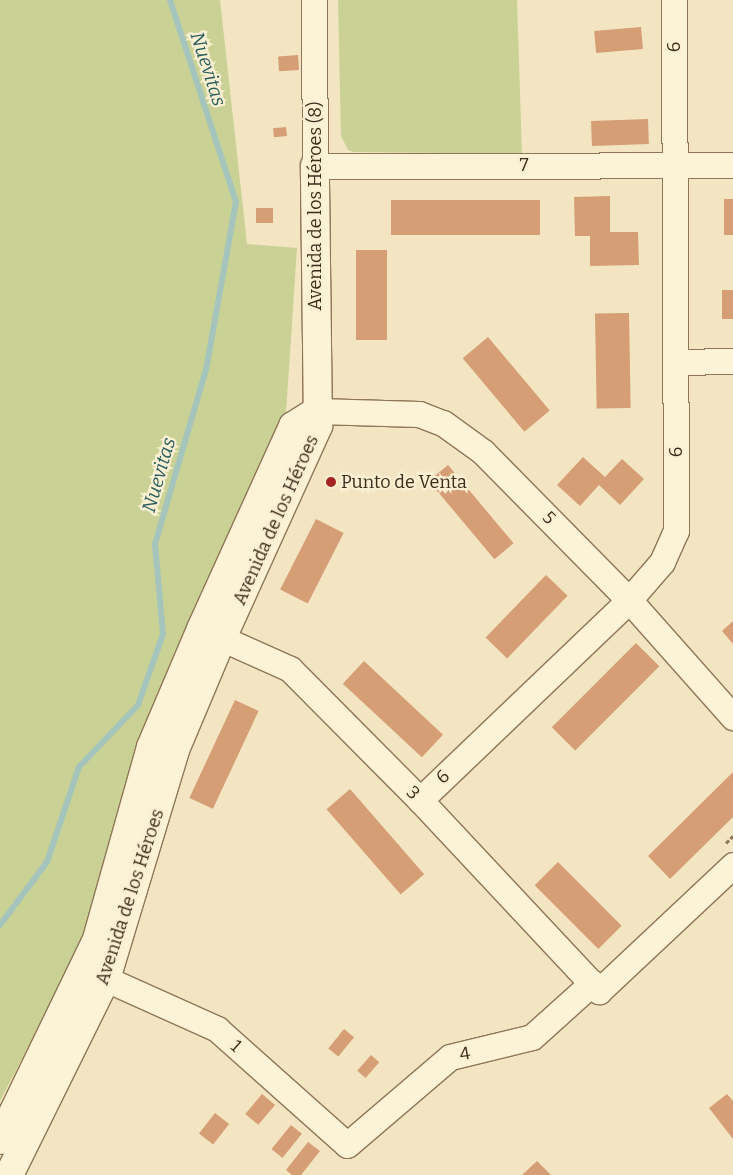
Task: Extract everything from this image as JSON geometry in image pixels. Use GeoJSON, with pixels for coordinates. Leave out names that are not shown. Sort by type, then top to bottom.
{"type":"FeatureCollection","features":[{"type":"Feature","properties":{"kind":"street","name":"Avenida de los Héroes (8)"},"geometry":{"type":"LineString","coordinates":[[314,0],[317,411]]}},
{"type":"Feature","properties":{"kind":"street","name":"6"},"geometry":{"type":"LineString","coordinates":[[420,800],[629,600],[662,562],[676,531],[674,0]]}},
{"type":"Feature","properties":{"kind":"street","name":"7"},"geometry":{"type":"LineString","coordinates":[[314,166],[733,165]]}},
{"type":"Feature","properties":{"kind":"street"},"geometry":{"type":"LineString","coordinates":[[676,362],[733,361]]}},
{"type":"Feature","properties":{"kind":"street","name":"5"},"geometry":{"type":"LineString","coordinates":[[317,411],[397,411],[419,414],[443,423],[483,452],[629,600],[733,716]]}},
{"type":"Feature","properties":{"kind":"street","name":"Avenida de los Héroes"},"geometry":{"type":"LineString","coordinates":[[0,1140],[97,939],[150,747],[314,437],[318,426],[317,411]]}},
{"type":"Feature","properties":{"kind":"street","name":"Avenida de los Héroes"},"geometry":{"type":"LineString","coordinates":[[9,1175],[106,979],[211,633]]}},
{"type":"Feature","properties":{"kind":"street","name":"3"},"geometry":{"type":"LineString","coordinates":[[211,633],[290,670],[420,800],[596,987]]}},
{"type":"Feature","properties":{"kind":"street","name":"4"},"geometry":{"type":"LineString","coordinates":[[347,1145],[450,1057],[532,1037],[596,987],[726,857]]}},
{"type":"Feature","properties":{"kind":"street","name":"1"},"geometry":{"type":"LineString","coordinates":[[106,979],[217,1029],[347,1145]]}},
{"type":"Feature","properties":{"kind":"path"},"geometry":{"type":"LineString","coordinates":[[726,857],[733,836]]}},
{"type":"Feature","properties":{"kind":"green space"},"geometry":{"type":"Polygon","coordinates":[[[0,0],[220,0],[247,244],[297,248],[286,413],[148,724],[81,946],[0,1101],[0,0]]]}},
{"type":"Feature","properties":{"kind":"green space"},"geometry":{"type":"Polygon","coordinates":[[[338,0],[517,0],[522,154],[354,152],[348,150],[341,136],[338,0]]]}},
{"type":"Feature","properties":{"kind":"building"},"geometry":{"type":"Polygon","coordinates":[[[641,27],[643,49],[596,53],[594,31],[641,27]]]}},
{"type":"Feature","properties":{"kind":"building"},"geometry":{"type":"Polygon","coordinates":[[[298,55],[299,70],[279,71],[278,56],[298,55]]]}},
{"type":"Feature","properties":{"kind":"building"},"geometry":{"type":"Polygon","coordinates":[[[648,119],[649,144],[592,146],[591,121],[648,119]]]}},
{"type":"Feature","properties":{"kind":"building"},"geometry":{"type":"Polygon","coordinates":[[[286,127],[287,136],[274,137],[273,128],[286,127]]]}},
{"type":"Feature","properties":{"kind":"building"},"geometry":{"type":"Polygon","coordinates":[[[610,196],[610,232],[638,232],[639,265],[590,266],[590,236],[575,236],[574,197],[610,196]]]}},
{"type":"Feature","properties":{"kind":"building"},"geometry":{"type":"Polygon","coordinates":[[[724,199],[733,199],[733,235],[724,235],[724,199]]]}},
{"type":"Feature","properties":{"kind":"building"},"geometry":{"type":"Polygon","coordinates":[[[391,200],[540,200],[540,235],[391,235],[391,200]]]}},
{"type":"Feature","properties":{"kind":"building"},"geometry":{"type":"Polygon","coordinates":[[[256,208],[273,208],[273,223],[256,223],[256,208]]]}},
{"type":"Feature","properties":{"kind":"building"},"geometry":{"type":"Polygon","coordinates":[[[356,250],[387,250],[387,340],[356,340],[356,250]]]}},
{"type":"Feature","properties":{"kind":"building"},"geometry":{"type":"Polygon","coordinates":[[[722,290],[733,290],[733,319],[722,319],[722,290]]]}},
{"type":"Feature","properties":{"kind":"building"},"geometry":{"type":"Polygon","coordinates":[[[629,313],[631,408],[597,409],[595,314],[629,313]]]}},
{"type":"Feature","properties":{"kind":"building"},"geometry":{"type":"Polygon","coordinates":[[[488,337],[550,411],[524,432],[463,358],[488,337]]]}},
{"type":"Feature","properties":{"kind":"building"},"geometry":{"type":"Polygon","coordinates":[[[583,457],[605,477],[622,459],[644,479],[620,505],[599,485],[580,506],[557,485],[583,457]]]}},
{"type":"Feature","properties":{"kind":"building"},"geometry":{"type":"Polygon","coordinates":[[[448,465],[514,543],[494,559],[429,481],[448,465]]]}},
{"type":"Feature","properties":{"kind":"building"},"geometry":{"type":"Polygon","coordinates":[[[316,519],[344,533],[308,603],[280,589],[316,519]]]}},
{"type":"Feature","properties":{"kind":"building"},"geometry":{"type":"Polygon","coordinates":[[[546,575],[568,596],[507,658],[486,638],[546,575]]]}},
{"type":"Feature","properties":{"kind":"building"},"geometry":{"type":"Polygon","coordinates":[[[733,621],[733,644],[722,631],[733,621]]]}},
{"type":"Feature","properties":{"kind":"building"},"geometry":{"type":"Polygon","coordinates":[[[636,643],[659,666],[575,750],[552,727],[636,643]]]}},
{"type":"Feature","properties":{"kind":"building"},"geometry":{"type":"Polygon","coordinates":[[[364,661],[443,735],[422,757],[343,684],[364,661]]]}},
{"type":"Feature","properties":{"kind":"building"},"geometry":{"type":"Polygon","coordinates":[[[235,700],[259,711],[213,809],[189,798],[235,700]]]}},
{"type":"Feature","properties":{"kind":"building"},"geometry":{"type":"Polygon","coordinates":[[[733,772],[733,817],[670,879],[648,856],[733,772]]]}},
{"type":"Feature","properties":{"kind":"building"},"geometry":{"type":"Polygon","coordinates":[[[350,789],[424,874],[401,895],[327,809],[350,789]]]}},
{"type":"Feature","properties":{"kind":"building"},"geometry":{"type":"Polygon","coordinates":[[[558,862],[622,926],[598,949],[535,885],[558,862]]]}},
{"type":"Feature","properties":{"kind":"building"},"geometry":{"type":"Polygon","coordinates":[[[344,1029],[354,1037],[338,1057],[328,1048],[344,1029]]]}},
{"type":"Feature","properties":{"kind":"building"},"geometry":{"type":"Polygon","coordinates":[[[371,1055],[379,1062],[366,1078],[357,1071],[371,1055]]]}},
{"type":"Feature","properties":{"kind":"building"},"geometry":{"type":"Polygon","coordinates":[[[262,1094],[275,1105],[258,1125],[245,1114],[262,1094]]]}},
{"type":"Feature","properties":{"kind":"building"},"geometry":{"type":"Polygon","coordinates":[[[727,1094],[733,1101],[733,1139],[709,1108],[727,1094]]]}},
{"type":"Feature","properties":{"kind":"building"},"geometry":{"type":"Polygon","coordinates":[[[215,1113],[229,1124],[213,1145],[199,1133],[215,1113]]]}},
{"type":"Feature","properties":{"kind":"building"},"geometry":{"type":"Polygon","coordinates":[[[291,1125],[302,1134],[282,1158],[271,1149],[291,1125]]]}},
{"type":"Feature","properties":{"kind":"building"},"geometry":{"type":"Polygon","coordinates":[[[308,1142],[320,1151],[301,1175],[292,1175],[286,1170],[308,1142]]]}},
{"type":"Feature","properties":{"kind":"building"},"geometry":{"type":"Polygon","coordinates":[[[537,1161],[551,1175],[522,1175],[537,1161]]]}},
{"type":"Feature","properties":{"kind":"waterway","name":"Nuevitas"},"geometry":{"type":"LineString","coordinates":[[0,925],[47,862],[79,767],[138,705],[163,634],[155,544],[206,370],[236,202],[170,0]]}},
{"type":"Feature","properties":{"kind":"place","name":"Punto de Venta"},"geometry":{"type":"Point","coordinates":[331,482]}}]}
